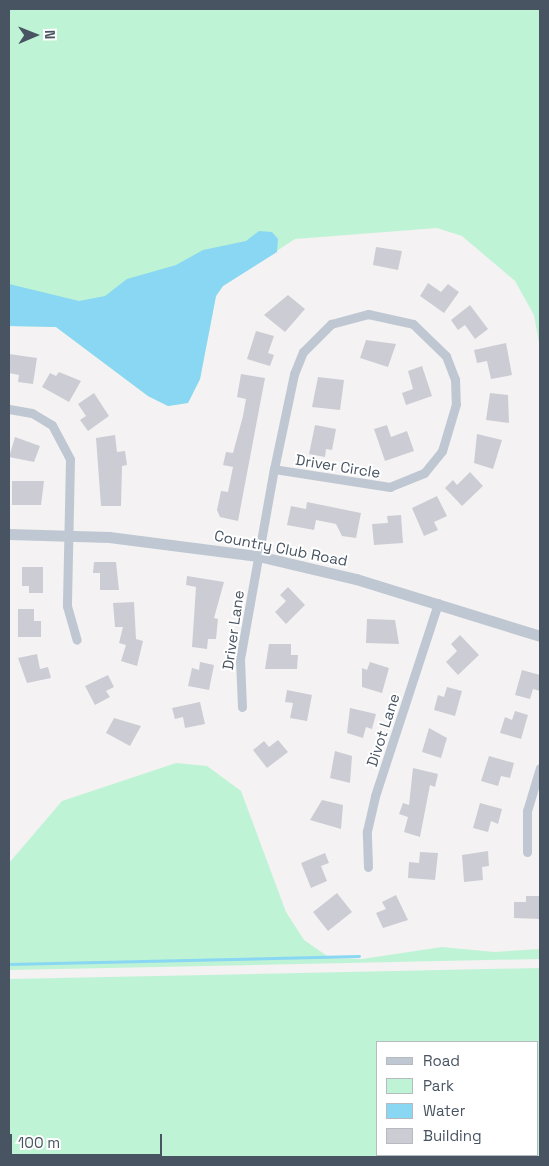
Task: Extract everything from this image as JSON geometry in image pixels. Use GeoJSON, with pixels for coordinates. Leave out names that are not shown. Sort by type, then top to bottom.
{"type":"FeatureCollection","features":[{"type":"Feature","properties":{"kind":"street","name":"Driver Circle"},"geometry":{"type":"LineString","coordinates":[[258,556],[274,469],[296,366],[318,334],[338,321],[380,314],[413,324],[439,346],[451,367],[456,404],[442,451],[424,473],[408,482],[381,488],[274,469]]}},
{"type":"Feature","properties":{"kind":"street"},"geometry":{"type":"LineString","coordinates":[[9,409],[43,419],[67,447],[72,472],[67,606],[77,640]]}},
{"type":"Feature","properties":{"kind":"street","name":"Country Club Road"},"geometry":{"type":"LineString","coordinates":[[9,534],[69,535],[258,556],[438,604],[540,636]]}},
{"type":"Feature","properties":{"kind":"street","name":"Driver Lane"},"geometry":{"type":"LineString","coordinates":[[242,707],[240,659],[258,556]]}},
{"type":"Feature","properties":{"kind":"street","name":"Divot Lane"},"geometry":{"type":"LineString","coordinates":[[368,867],[367,830],[375,796],[438,604]]}},
{"type":"Feature","properties":{"kind":"street"},"geometry":{"type":"LineString","coordinates":[[527,852],[527,811],[540,768]]}},
{"type":"Feature","properties":{"kind":"green space"},"geometry":{"type":"Polygon","coordinates":[[[9,9],[540,9],[540,348],[534,315],[515,281],[462,236],[437,228],[295,239],[223,286],[216,296],[200,379],[188,403],[168,406],[148,396],[56,327],[9,326],[9,9]]]}},
{"type":"Feature","properties":{"kind":"green space"},"geometry":{"type":"Polygon","coordinates":[[[176,763],[207,766],[241,791],[286,912],[304,940],[330,958],[362,959],[442,947],[494,952],[540,949],[540,959],[9,970],[9,863],[62,801],[176,763]]]}},
{"type":"Feature","properties":{"kind":"green space"},"geometry":{"type":"Polygon","coordinates":[[[540,968],[540,1157],[9,1157],[9,979],[540,968]]]}},
{"type":"Feature","properties":{"kind":"water"},"geometry":{"type":"Polygon","coordinates":[[[259,231],[272,232],[278,239],[277,252],[223,286],[216,296],[200,379],[188,403],[168,406],[148,396],[56,327],[9,326],[9,284],[79,301],[105,296],[127,279],[176,265],[203,250],[246,241],[259,231]]]}},
{"type":"Feature","properties":{"kind":"building"},"geometry":{"type":"Polygon","coordinates":[[[376,247],[402,251],[398,270],[373,265],[376,247]]]}},
{"type":"Feature","properties":{"kind":"building"},"geometry":{"type":"Polygon","coordinates":[[[428,283],[441,292],[448,284],[459,292],[444,313],[420,296],[428,283]]]}},
{"type":"Feature","properties":{"kind":"building"},"geometry":{"type":"Polygon","coordinates":[[[288,295],[305,309],[285,332],[264,315],[288,295]]]}},
{"type":"Feature","properties":{"kind":"building"},"geometry":{"type":"Polygon","coordinates":[[[470,305],[488,329],[475,339],[465,325],[458,330],[451,320],[470,305]]]}},
{"type":"Feature","properties":{"kind":"building"},"geometry":{"type":"Polygon","coordinates":[[[256,331],[274,336],[268,353],[274,355],[270,366],[247,359],[256,331]]]}},
{"type":"Feature","properties":{"kind":"building"},"geometry":{"type":"Polygon","coordinates":[[[366,340],[396,344],[388,367],[360,358],[366,340]]]}},
{"type":"Feature","properties":{"kind":"building"},"geometry":{"type":"Polygon","coordinates":[[[506,343],[512,375],[491,379],[487,361],[477,363],[474,350],[506,343]]]}},
{"type":"Feature","properties":{"kind":"building"},"geometry":{"type":"Polygon","coordinates":[[[9,354],[37,358],[33,384],[18,382],[19,375],[9,373],[9,354]]]}},
{"type":"Feature","properties":{"kind":"building"},"geometry":{"type":"Polygon","coordinates":[[[422,366],[432,396],[406,405],[402,393],[413,389],[408,371],[422,366]]]}},
{"type":"Feature","properties":{"kind":"building"},"geometry":{"type":"Polygon","coordinates":[[[59,372],[81,381],[69,402],[42,387],[50,373],[56,376],[59,372]]]}},
{"type":"Feature","properties":{"kind":"building"},"geometry":{"type":"Polygon","coordinates":[[[241,374],[265,378],[238,521],[220,517],[217,510],[221,491],[228,492],[233,467],[223,465],[226,452],[233,453],[246,399],[237,397],[241,374]]]}},
{"type":"Feature","properties":{"kind":"building"},"geometry":{"type":"Polygon","coordinates":[[[318,377],[344,380],[340,410],[312,407],[318,377]]]}},
{"type":"Feature","properties":{"kind":"building"},"geometry":{"type":"Polygon","coordinates":[[[94,393],[109,416],[88,431],[80,420],[86,416],[78,404],[94,393]]]}},
{"type":"Feature","properties":{"kind":"building"},"geometry":{"type":"Polygon","coordinates":[[[490,393],[508,395],[509,423],[486,420],[490,393]]]}},
{"type":"Feature","properties":{"kind":"building"},"geometry":{"type":"Polygon","coordinates":[[[315,425],[336,429],[332,450],[326,449],[325,457],[309,454],[315,425]]]}},
{"type":"Feature","properties":{"kind":"building"},"geometry":{"type":"Polygon","coordinates":[[[387,425],[391,437],[407,431],[414,451],[385,461],[374,429],[387,425]]]}},
{"type":"Feature","properties":{"kind":"building"},"geometry":{"type":"Polygon","coordinates":[[[477,434],[502,440],[493,469],[474,463],[477,434]]]}},
{"type":"Feature","properties":{"kind":"building"},"geometry":{"type":"Polygon","coordinates":[[[115,435],[117,452],[125,451],[127,465],[122,466],[121,506],[101,506],[96,438],[115,435]]]}},
{"type":"Feature","properties":{"kind":"building"},"geometry":{"type":"Polygon","coordinates":[[[15,437],[40,446],[34,462],[9,457],[15,437]]]}},
{"type":"Feature","properties":{"kind":"building"},"geometry":{"type":"Polygon","coordinates":[[[470,472],[483,486],[462,506],[445,488],[453,480],[457,485],[470,472]]]}},
{"type":"Feature","properties":{"kind":"building"},"geometry":{"type":"Polygon","coordinates":[[[12,481],[44,481],[41,505],[12,505],[12,481]]]}},
{"type":"Feature","properties":{"kind":"building"},"geometry":{"type":"Polygon","coordinates":[[[437,496],[447,516],[434,522],[438,530],[424,536],[412,508],[437,496]]]}},
{"type":"Feature","properties":{"kind":"building"},"geometry":{"type":"Polygon","coordinates":[[[307,502],[361,513],[356,538],[342,536],[336,524],[316,520],[314,530],[287,525],[291,506],[306,509],[307,502]]]}},
{"type":"Feature","properties":{"kind":"building"},"geometry":{"type":"Polygon","coordinates":[[[401,515],[403,543],[374,545],[372,524],[388,523],[387,516],[401,515]]]}},
{"type":"Feature","properties":{"kind":"building"},"geometry":{"type":"Polygon","coordinates":[[[94,562],[116,562],[119,590],[100,590],[100,573],[93,573],[94,562]]]}},
{"type":"Feature","properties":{"kind":"building"},"geometry":{"type":"Polygon","coordinates":[[[22,567],[43,567],[43,593],[29,593],[29,586],[22,586],[22,567]]]}},
{"type":"Feature","properties":{"kind":"building"},"geometry":{"type":"Polygon","coordinates":[[[187,576],[224,582],[214,618],[218,619],[216,639],[208,639],[207,649],[192,647],[196,587],[186,585],[187,576]]]}},
{"type":"Feature","properties":{"kind":"building"},"geometry":{"type":"Polygon","coordinates":[[[288,587],[305,605],[286,624],[275,612],[286,601],[280,595],[288,587]]]}},
{"type":"Feature","properties":{"kind":"building"},"geometry":{"type":"Polygon","coordinates":[[[134,602],[136,639],[143,641],[137,666],[121,661],[126,645],[119,643],[123,627],[115,627],[113,603],[134,602]]]}},
{"type":"Feature","properties":{"kind":"building"},"geometry":{"type":"Polygon","coordinates":[[[18,609],[34,609],[34,621],[41,621],[41,637],[18,637],[18,609]]]}},
{"type":"Feature","properties":{"kind":"building"},"geometry":{"type":"Polygon","coordinates":[[[367,619],[395,620],[399,644],[366,643],[367,619]]]}},
{"type":"Feature","properties":{"kind":"building"},"geometry":{"type":"Polygon","coordinates":[[[460,635],[479,655],[458,675],[446,662],[457,651],[451,644],[460,635]]]}},
{"type":"Feature","properties":{"kind":"building"},"geometry":{"type":"Polygon","coordinates":[[[269,644],[291,644],[291,655],[298,655],[297,669],[265,669],[269,644]]]}},
{"type":"Feature","properties":{"kind":"building"},"geometry":{"type":"Polygon","coordinates":[[[37,654],[40,669],[48,667],[51,678],[27,683],[18,658],[37,654]]]}},
{"type":"Feature","properties":{"kind":"building"},"geometry":{"type":"Polygon","coordinates":[[[200,662],[214,665],[209,690],[188,686],[192,668],[199,670],[200,662]]]}},
{"type":"Feature","properties":{"kind":"building"},"geometry":{"type":"Polygon","coordinates":[[[370,662],[389,668],[382,693],[362,687],[362,668],[367,670],[370,662]]]}},
{"type":"Feature","properties":{"kind":"building"},"geometry":{"type":"Polygon","coordinates":[[[522,670],[540,675],[540,691],[533,689],[530,699],[515,695],[522,670]]]}},
{"type":"Feature","properties":{"kind":"building"},"geometry":{"type":"Polygon","coordinates":[[[108,675],[114,687],[106,691],[110,697],[95,705],[85,686],[108,675]]]}},
{"type":"Feature","properties":{"kind":"building"},"geometry":{"type":"Polygon","coordinates":[[[447,687],[462,691],[455,716],[434,710],[438,695],[444,697],[447,687]]]}},
{"type":"Feature","properties":{"kind":"building"},"geometry":{"type":"Polygon","coordinates":[[[287,690],[312,695],[307,721],[290,718],[293,703],[285,702],[287,690]]]}},
{"type":"Feature","properties":{"kind":"building"},"geometry":{"type":"Polygon","coordinates":[[[200,702],[205,724],[185,728],[183,717],[175,719],[172,708],[200,702]]]}},
{"type":"Feature","properties":{"kind":"building"},"geometry":{"type":"Polygon","coordinates":[[[350,708],[376,714],[372,729],[366,727],[363,738],[347,733],[350,708]]]}},
{"type":"Feature","properties":{"kind":"building"},"geometry":{"type":"Polygon","coordinates":[[[515,711],[528,715],[521,739],[500,733],[505,717],[512,720],[515,711]]]}},
{"type":"Feature","properties":{"kind":"building"},"geometry":{"type":"Polygon","coordinates":[[[114,718],[141,726],[130,746],[106,733],[114,718]]]}},
{"type":"Feature","properties":{"kind":"building"},"geometry":{"type":"Polygon","coordinates":[[[429,728],[447,738],[441,758],[422,752],[429,728]]]}},
{"type":"Feature","properties":{"kind":"building"},"geometry":{"type":"Polygon","coordinates":[[[278,740],[288,752],[267,768],[253,750],[264,741],[269,747],[278,740]]]}},
{"type":"Feature","properties":{"kind":"building"},"geometry":{"type":"Polygon","coordinates":[[[335,751],[352,756],[350,783],[330,778],[335,751]]]}},
{"type":"Feature","properties":{"kind":"building"},"geometry":{"type":"Polygon","coordinates":[[[489,756],[514,763],[510,778],[501,776],[498,786],[481,781],[489,756]]]}},
{"type":"Feature","properties":{"kind":"building"},"geometry":{"type":"Polygon","coordinates":[[[413,768],[438,774],[435,787],[430,785],[420,837],[404,832],[408,817],[399,814],[403,803],[409,805],[413,768]]]}},
{"type":"Feature","properties":{"kind":"building"},"geometry":{"type":"Polygon","coordinates":[[[322,800],[343,805],[341,829],[310,820],[322,800]]]}},
{"type":"Feature","properties":{"kind":"building"},"geometry":{"type":"Polygon","coordinates":[[[480,803],[502,809],[498,824],[491,821],[488,832],[473,828],[480,803]]]}},
{"type":"Feature","properties":{"kind":"building"},"geometry":{"type":"Polygon","coordinates":[[[488,851],[489,866],[482,867],[483,880],[464,882],[462,855],[488,851]]]}},
{"type":"Feature","properties":{"kind":"building"},"geometry":{"type":"Polygon","coordinates":[[[420,852],[438,853],[435,880],[408,878],[409,862],[419,863],[420,852]]]}},
{"type":"Feature","properties":{"kind":"building"},"geometry":{"type":"Polygon","coordinates":[[[325,853],[329,863],[321,866],[327,881],[311,888],[301,863],[325,853]]]}},
{"type":"Feature","properties":{"kind":"building"},"geometry":{"type":"Polygon","coordinates":[[[337,893],[352,912],[328,931],[313,912],[337,893]]]}},
{"type":"Feature","properties":{"kind":"building"},"geometry":{"type":"Polygon","coordinates":[[[396,895],[408,920],[383,928],[376,913],[386,909],[382,902],[396,895]]]}},
{"type":"Feature","properties":{"kind":"building"},"geometry":{"type":"Polygon","coordinates":[[[526,896],[540,896],[540,919],[514,918],[514,902],[526,902],[526,896]]]}},
{"type":"Feature","properties":{"kind":"waterway"},"geometry":{"type":"LineString","coordinates":[[9,964],[359,956]]}}]}
